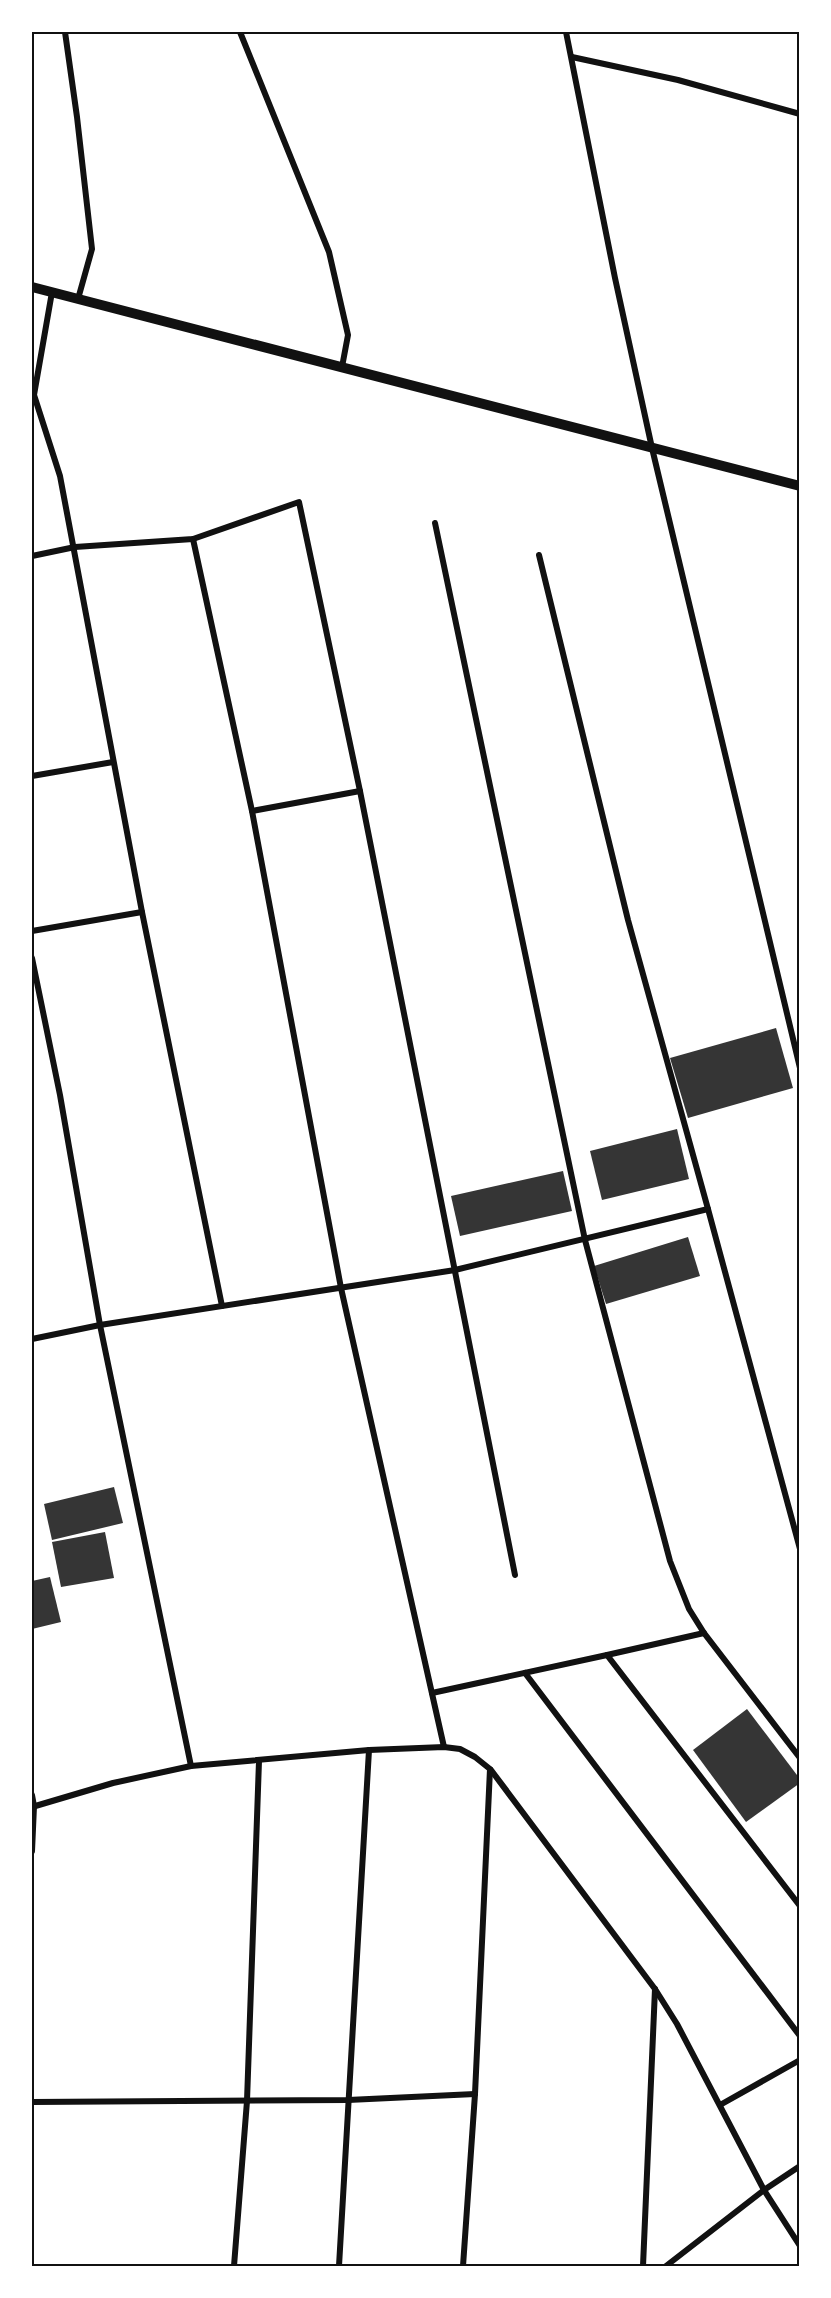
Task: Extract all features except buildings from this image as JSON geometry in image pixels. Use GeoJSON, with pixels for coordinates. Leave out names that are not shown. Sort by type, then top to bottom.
{"type":"FeatureCollection","features":[{"type":"Feature","properties":{"kind":"street"},"geometry":{"type":"LineString","coordinates":[[65,32],[92,249],[78,299]]}},
{"type":"Feature","properties":{"kind":"street"},"geometry":{"type":"LineString","coordinates":[[240,32],[329,252],[348,335],[342,367]]}},
{"type":"Feature","properties":{"kind":"street"},"geometry":{"type":"LineString","coordinates":[[566,32],[615,278],[652,448],[800,1068]]}},
{"type":"Feature","properties":{"kind":"street"},"geometry":{"type":"LineString","coordinates":[[572,57],[678,80],[800,114]]}},
{"type":"Feature","properties":{"kind":"street"},"geometry":{"type":"LineString","coordinates":[[32,287],[800,486]]}},
{"type":"Feature","properties":{"kind":"street"},"geometry":{"type":"LineString","coordinates":[[52,292],[34,395],[60,476],[75,547],[142,912],[222,1306]]}},
{"type":"Feature","properties":{"kind":"street"},"geometry":{"type":"LineString","coordinates":[[32,556],[75,547],[193,539],[299,502],[360,791],[515,1575]]}},
{"type":"Feature","properties":{"kind":"street"},"geometry":{"type":"LineString","coordinates":[[435,523],[585,1240],[670,1561],[689,1609],[704,1633],[800,1758]]}},
{"type":"Feature","properties":{"kind":"street"},"geometry":{"type":"LineString","coordinates":[[193,539],[252,811],[341,1288],[444,1747]]}},
{"type":"Feature","properties":{"kind":"street"},"geometry":{"type":"LineString","coordinates":[[538,555],[628,920],[800,1549]]}},
{"type":"Feature","properties":{"kind":"street"},"geometry":{"type":"LineString","coordinates":[[32,776],[113,762]]}},
{"type":"Feature","properties":{"kind":"street"},"geometry":{"type":"LineString","coordinates":[[252,811],[360,791]]}},
{"type":"Feature","properties":{"kind":"street"},"geometry":{"type":"LineString","coordinates":[[32,931],[142,912]]}},
{"type":"Feature","properties":{"kind":"street"},"geometry":{"type":"LineString","coordinates":[[32,958],[60,1095],[100,1325],[190,1766]]}},
{"type":"Feature","properties":{"kind":"street"},"geometry":{"type":"LineString","coordinates":[[32,1339],[100,1325],[454,1270],[708,1209]]}},
{"type":"Feature","properties":{"kind":"street"},"geometry":{"type":"LineString","coordinates":[[432,1693],[704,1633]]}},
{"type":"Feature","properties":{"kind":"street"},"geometry":{"type":"LineString","coordinates":[[607,1655],[800,1906]]}},
{"type":"Feature","properties":{"kind":"street"},"geometry":{"type":"LineString","coordinates":[[525,1673],[800,2036]]}},
{"type":"Feature","properties":{"kind":"street"},"geometry":{"type":"LineString","coordinates":[[33,1807],[113,1783],[190,1766],[369,1749],[444,1747],[459,1749],[475,1757],[490,1769],[655,1989],[677,2024],[764,2190],[800,2246]]}},
{"type":"Feature","properties":{"kind":"street"},"geometry":{"type":"LineString","coordinates":[[339,2266],[369,1749]]}},
{"type":"Feature","properties":{"kind":"street"},"geometry":{"type":"LineString","coordinates":[[234,2266],[247,2101],[259,1761]]}},
{"type":"Feature","properties":{"kind":"street"},"geometry":{"type":"LineString","coordinates":[[463,2266],[475,2094],[490,1769]]}},
{"type":"Feature","properties":{"kind":"street"},"geometry":{"type":"LineString","coordinates":[[32,1795],[32,1851]]}},
{"type":"Feature","properties":{"kind":"street"},"geometry":{"type":"LineString","coordinates":[[643,2266],[655,1989]]}},
{"type":"Feature","properties":{"kind":"street"},"geometry":{"type":"LineString","coordinates":[[720,2105],[800,2060]]}},
{"type":"Feature","properties":{"kind":"street"},"geometry":{"type":"LineString","coordinates":[[32,2102],[348,2100],[475,2094]]}},
{"type":"Feature","properties":{"kind":"street"},"geometry":{"type":"LineString","coordinates":[[666,2266],[764,2190],[800,2166]]}}]}
